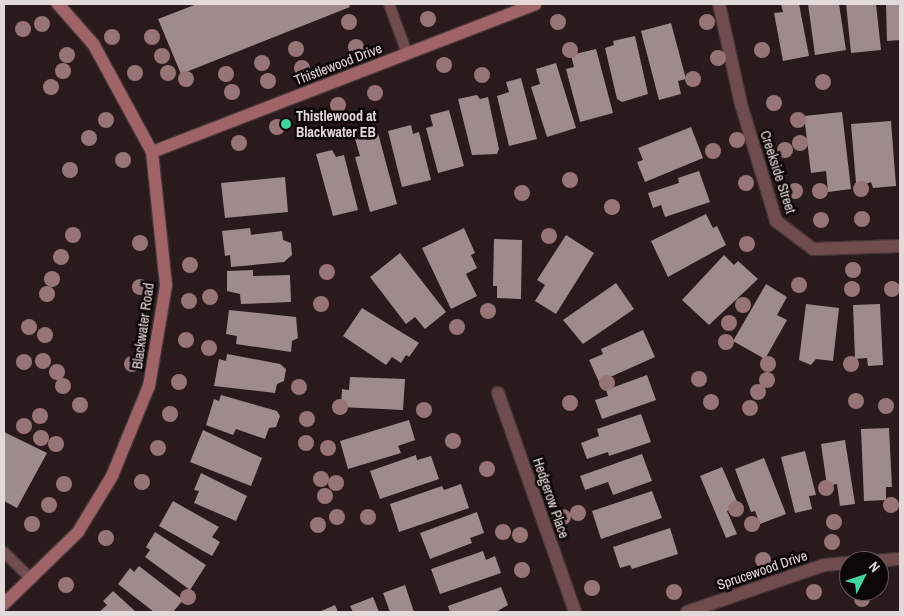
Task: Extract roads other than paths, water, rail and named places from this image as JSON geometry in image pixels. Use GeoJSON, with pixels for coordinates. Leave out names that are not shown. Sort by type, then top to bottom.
{"type":"FeatureCollection","features":[{"type":"Feature","properties":{"kind":"street","name":"Blackwater Road"},"geometry":{"type":"LineString","coordinates":[[4,604],[78,532],[112,476],[149,386],[166,285],[152,152],[94,45],[58,4]]}},
{"type":"Feature","properties":{"kind":"street","name":"Thistlewood Drive"},"geometry":{"type":"LineString","coordinates":[[152,152],[535,4]]}},
{"type":"Feature","properties":{"kind":"street","name":"Creekside Street"},"geometry":{"type":"LineString","coordinates":[[719,4],[741,104],[776,221],[813,249],[900,246]]}},
{"type":"Feature","properties":{"kind":"street","name":"Hedgerow Place"},"geometry":{"type":"LineString","coordinates":[[498,394],[575,612]]}},
{"type":"Feature","properties":{"kind":"street","name":"Sprucewood Drive"},"geometry":{"type":"LineString","coordinates":[[687,612],[824,565],[839,564]]}},
{"type":"Feature","properties":{"kind":"lane"},"geometry":{"type":"LineString","coordinates":[[389,4],[407,53]]}},
{"type":"Feature","properties":{"kind":"lane"},"geometry":{"type":"LineString","coordinates":[[4,552],[30,579]]}},
{"type":"Feature","properties":{"kind":"place","name":"Thistlewood at Blackwater EB"},"geometry":{"type":"Point","coordinates":[286,124]}}]}
